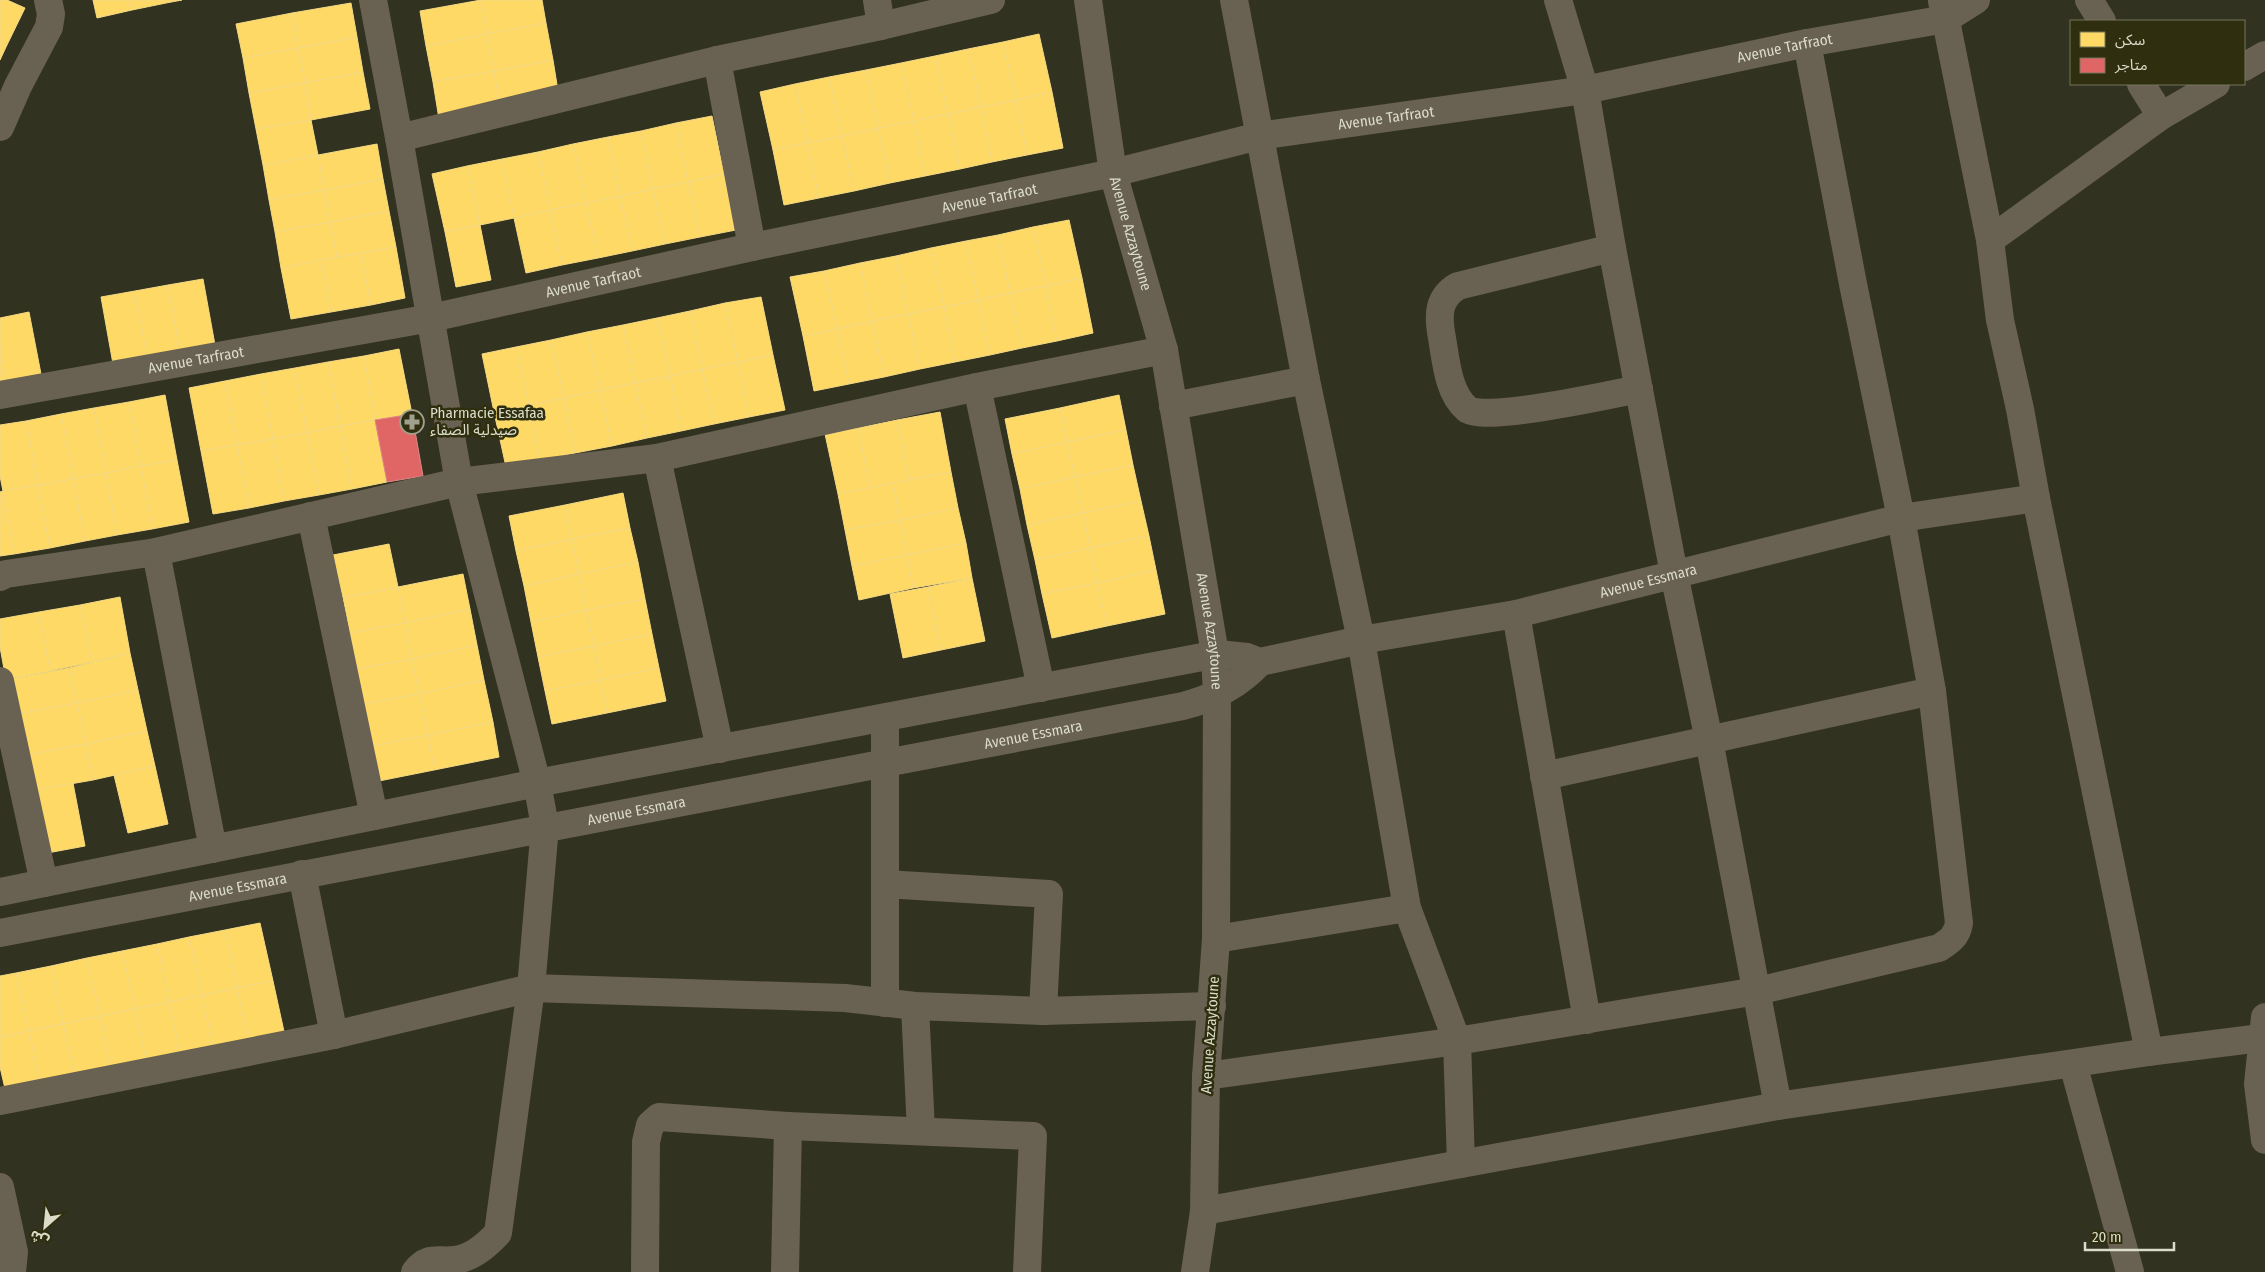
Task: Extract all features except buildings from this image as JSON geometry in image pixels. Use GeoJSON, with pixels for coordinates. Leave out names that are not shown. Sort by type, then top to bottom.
{"type":"FeatureCollection","features":[{"type":"Feature","properties":{"kind":"street"},"geometry":{"type":"LineString","coordinates":[[0,127],[18,86],[50,27],[51,14],[48,0]]}},
{"type":"Feature","properties":{"kind":"street"},"geometry":{"type":"LineString","coordinates":[[372,0],[399,138],[459,482],[537,783],[545,826],[530,988],[498,1233],[486,1247],[456,1260],[430,1260],[420,1265],[415,1272]]}},
{"type":"Feature","properties":{"kind":"street"},"geometry":{"type":"LineString","coordinates":[[399,138],[717,60],[879,13],[991,0]]}},
{"type":"Feature","properties":{"kind":"street","name":"Avenue Azzaytoune"},"geometry":{"type":"LineString","coordinates":[[1088,0],[1113,173],[1164,350],[1216,654],[1216,939],[1206,1076],[1204,1211],[1196,1272]]}},
{"type":"Feature","properties":{"kind":"street"},"geometry":{"type":"LineString","coordinates":[[1234,0],[1306,380],[1361,640],[1407,908],[1457,1041],[1461,1164]]}},
{"type":"Feature","properties":{"kind":"street"},"geometry":{"type":"LineString","coordinates":[[1558,0],[1585,90],[1612,248],[1674,574],[1709,740],[1758,991],[1778,1106]]}},
{"type":"Feature","properties":{"kind":"street","name":"Avenue Tarfraot"},"geometry":{"type":"LineString","coordinates":[[0,395],[431,318],[752,247],[1113,173],[1259,136],[1585,90],[1807,43],[1944,10],[1976,0]]}},
{"type":"Feature","properties":{"kind":"street"},"geometry":{"type":"LineString","coordinates":[[2089,0],[2101,20]]}},
{"type":"Feature","properties":{"kind":"street"},"geometry":{"type":"LineString","coordinates":[[1944,10],[1990,240],[2000,320],[2020,409],[2036,498],[2149,1052]]}},
{"type":"Feature","properties":{"kind":"street"},"geometry":{"type":"LineString","coordinates":[[1206,1076],[1457,1041],[1758,991],[1939,948],[1948,943],[1958,931],[1959,923],[1932,691],[1901,518],[1852,284],[1807,43]]}},
{"type":"Feature","properties":{"kind":"street"},"geometry":{"type":"LineString","coordinates":[[2245,66],[2265,55]]}},
{"type":"Feature","properties":{"kind":"street"},"geometry":{"type":"LineString","coordinates":[[717,60],[752,247]]}},
{"type":"Feature","properties":{"kind":"street"},"geometry":{"type":"LineString","coordinates":[[2141,85],[2161,116]]}},
{"type":"Feature","properties":{"kind":"street"},"geometry":{"type":"LineString","coordinates":[[1990,240],[2161,116],[2214,85]]}},
{"type":"Feature","properties":{"kind":"street"},"geometry":{"type":"LineString","coordinates":[[1612,248],[1458,286],[1450,290],[1443,299],[1439,314],[1445,358],[1456,394],[1468,409],[1474,413],[1506,412],[1639,389]]}},
{"type":"Feature","properties":{"kind":"street"},"geometry":{"type":"LineString","coordinates":[[0,577],[6,574],[156,552],[459,482],[657,458],[976,386],[1164,350]]}},
{"type":"Feature","properties":{"kind":"street"},"geometry":{"type":"LineString","coordinates":[[1174,406],[1306,380]]}},
{"type":"Feature","properties":{"kind":"street"},"geometry":{"type":"LineString","coordinates":[[976,386],[1041,688]]}},
{"type":"Feature","properties":{"kind":"street"},"geometry":{"type":"LineString","coordinates":[[657,458],[720,749]]}},
{"type":"Feature","properties":{"kind":"street","name":"Avenue Essmara"},"geometry":{"type":"LineString","coordinates":[[0,892],[537,783],[1216,654],[1233,654],[1260,662],[1361,640],[1516,614],[1901,518],[2036,498]]}},
{"type":"Feature","properties":{"kind":"street"},"geometry":{"type":"LineString","coordinates":[[311,516],[374,816]]}},
{"type":"Feature","properties":{"kind":"street"},"geometry":{"type":"LineString","coordinates":[[156,552],[213,849]]}},
{"type":"Feature","properties":{"kind":"street"},"geometry":{"type":"LineString","coordinates":[[1516,614],[1587,1020]]}},
{"type":"Feature","properties":{"kind":"street","name":"Avenue Essmara"},"geometry":{"type":"LineString","coordinates":[[0,933],[545,826],[1183,706],[1217,695],[1235,685],[1260,662]]}},
{"type":"Feature","properties":{"kind":"street"},"geometry":{"type":"LineString","coordinates":[[0,681],[44,883]]}},
{"type":"Feature","properties":{"kind":"street"},"geometry":{"type":"LineString","coordinates":[[1544,776],[1932,691]]}},
{"type":"Feature","properties":{"kind":"street"},"geometry":{"type":"LineString","coordinates":[[885,718],[885,1003]]}},
{"type":"Feature","properties":{"kind":"street"},"geometry":{"type":"LineString","coordinates":[[302,874],[334,1035]]}},
{"type":"Feature","properties":{"kind":"street"},"geometry":{"type":"LineString","coordinates":[[885,884],[1048,894],[1043,1011]]}},
{"type":"Feature","properties":{"kind":"street"},"geometry":{"type":"LineString","coordinates":[[1216,939],[1407,908]]}},
{"type":"Feature","properties":{"kind":"street"},"geometry":{"type":"LineString","coordinates":[[0,1101],[334,1035],[530,988],[845,998],[915,1006],[1043,1011],[1212,1006]]}},
{"type":"Feature","properties":{"kind":"street"},"geometry":{"type":"LineString","coordinates":[[915,1006],[920,1131]]}},
{"type":"Feature","properties":{"kind":"street"},"geometry":{"type":"LineString","coordinates":[[1204,1211],[1778,1106],[2149,1052],[2263,1027],[2258,1084],[2265,1140]]}},
{"type":"Feature","properties":{"kind":"street"},"geometry":{"type":"LineString","coordinates":[[2073,1064],[2130,1272]]}},
{"type":"Feature","properties":{"kind":"street"},"geometry":{"type":"LineString","coordinates":[[645,1272],[646,1142],[650,1125],[659,1116],[788,1126],[1033,1136],[1027,1272]]}},
{"type":"Feature","properties":{"kind":"street"},"geometry":{"type":"LineString","coordinates":[[785,1272],[788,1126]]}},
{"type":"Feature","properties":{"kind":"street"},"geometry":{"type":"LineString","coordinates":[[0,1187],[14,1252],[12,1272]]}},
{"type":"Feature","properties":{"kind":"place","name":"Pharmacie Essafaa صيدلية الصفاء"},"geometry":{"type":"Point","coordinates":[412,422]}}]}
